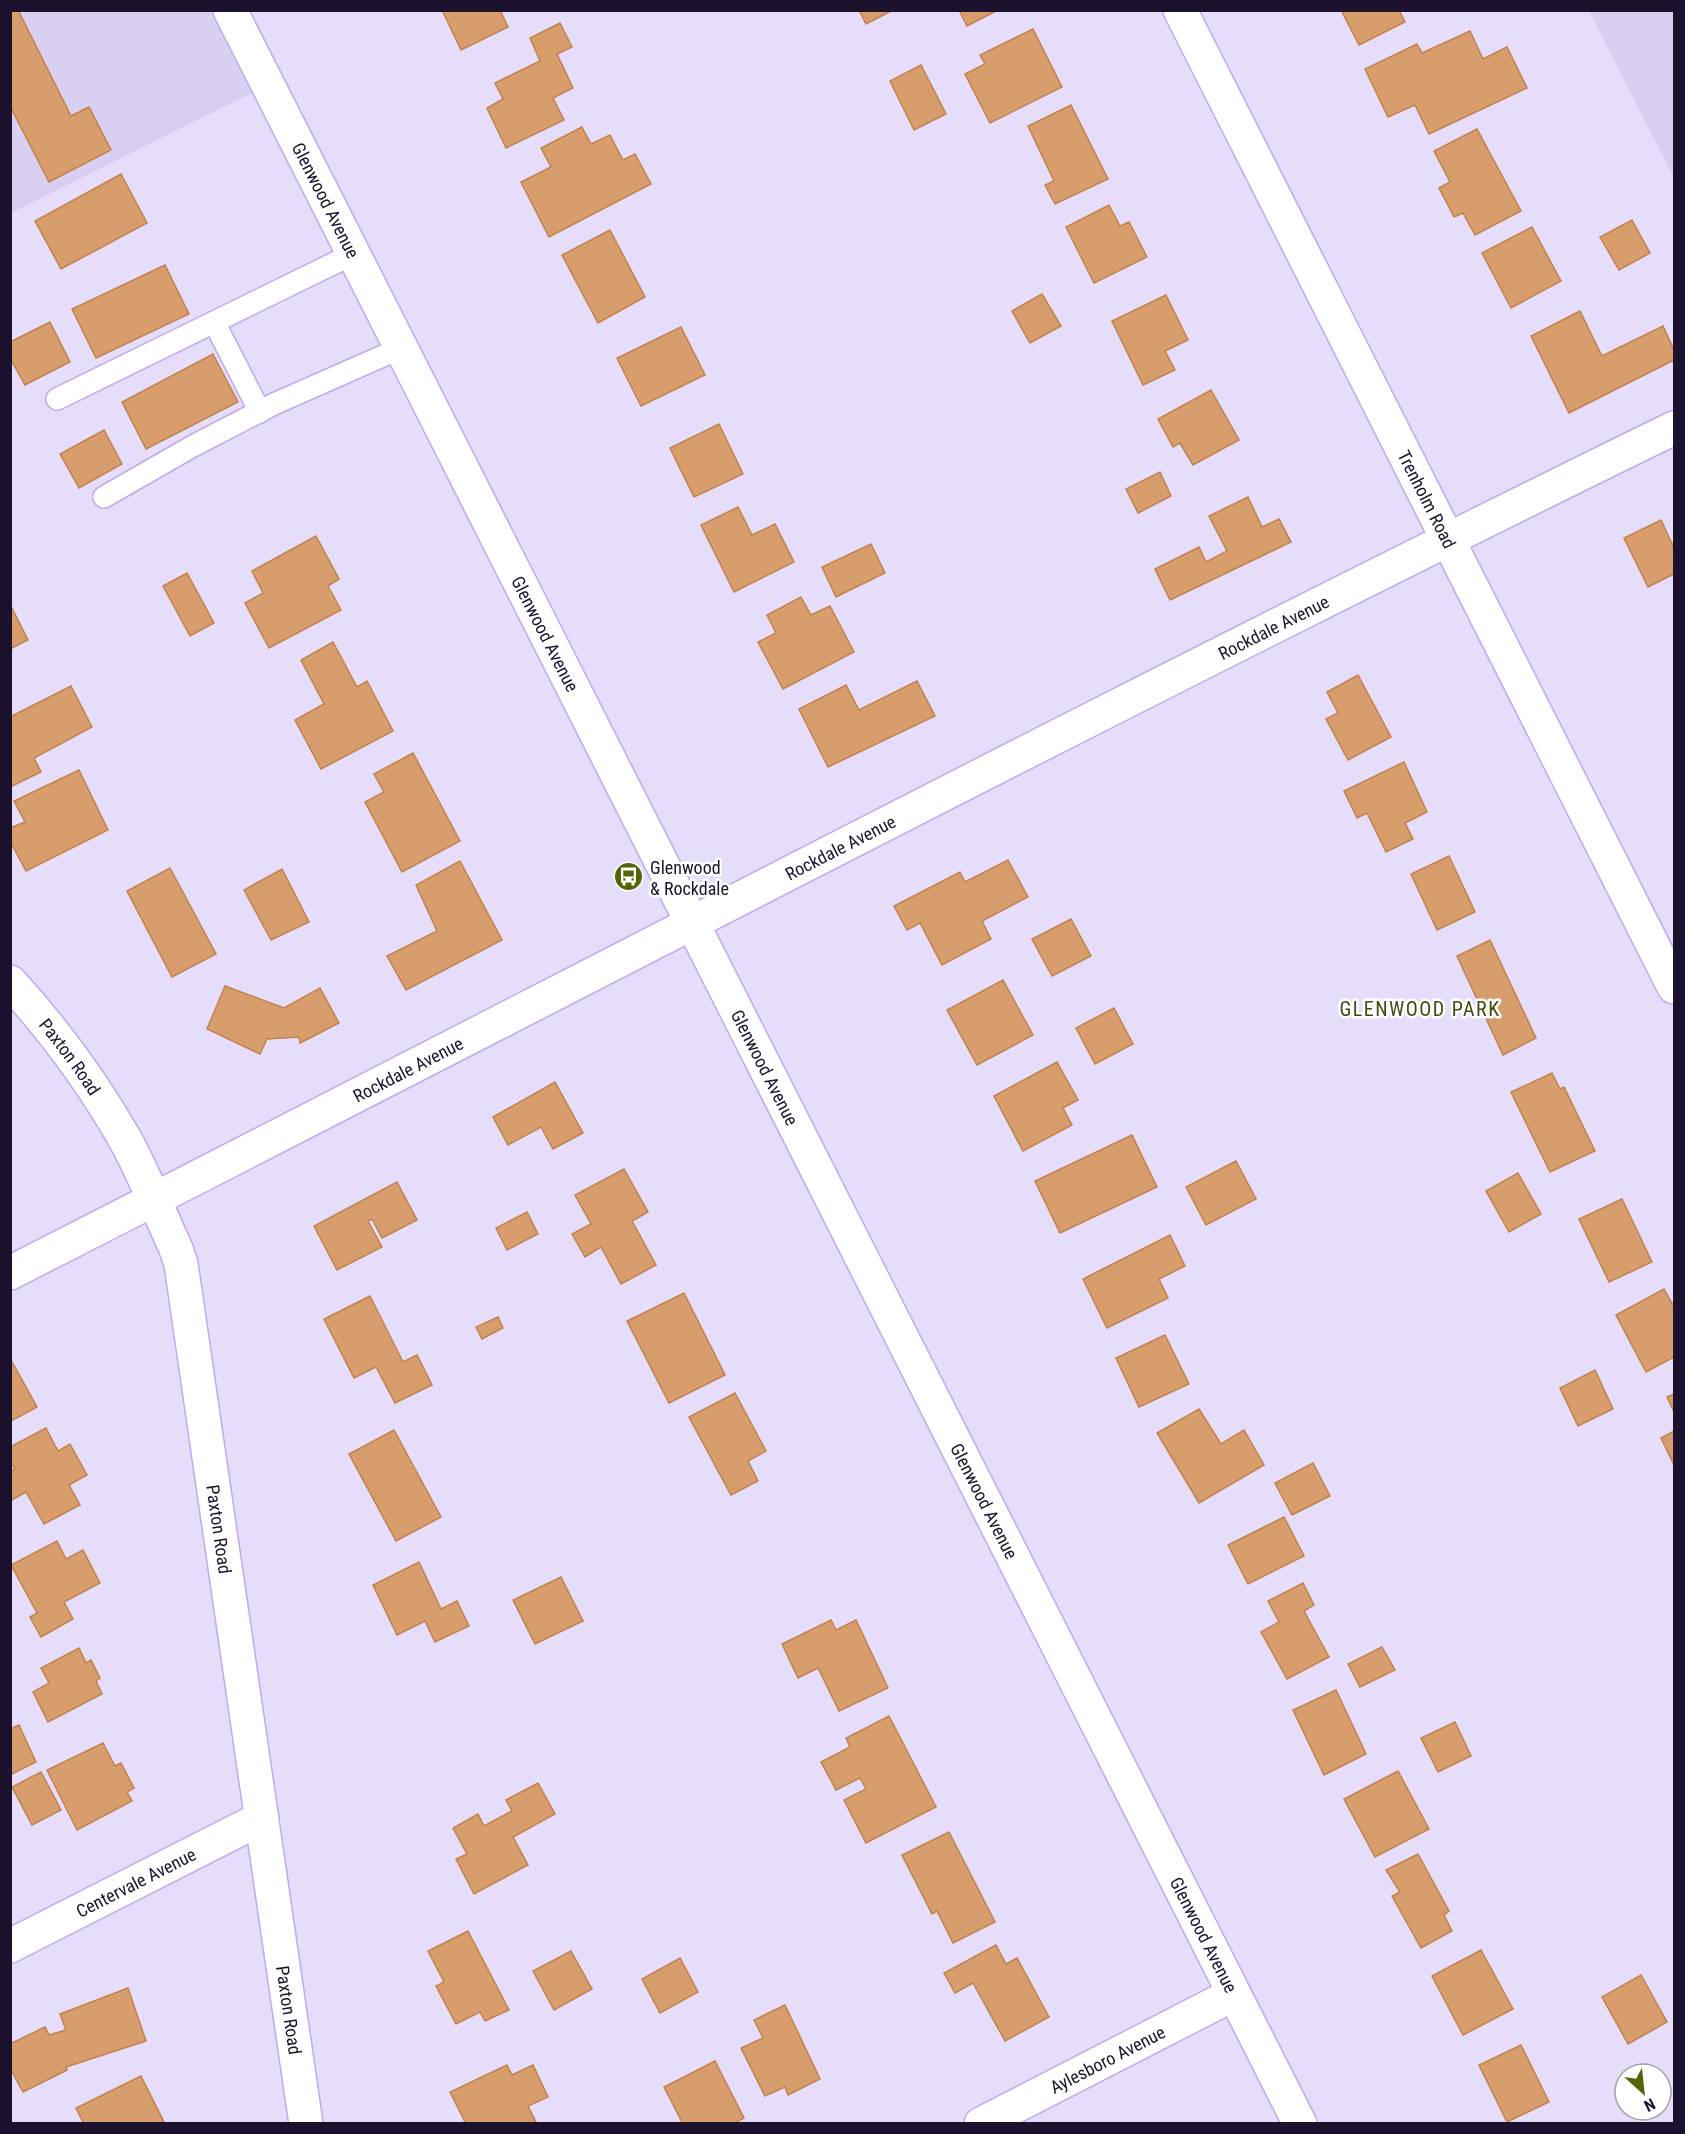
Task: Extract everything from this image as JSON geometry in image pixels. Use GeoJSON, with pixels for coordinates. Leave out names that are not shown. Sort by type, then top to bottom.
{"type":"FeatureCollection","features":[{"type":"Feature","properties":{"kind":"street","name":"Glenwood Avenue"},"geometry":{"type":"LineString","coordinates":[[230,10],[1300,2124]]}},
{"type":"Feature","properties":{"kind":"street","name":"Trenholm Road"},"geometry":{"type":"LineString","coordinates":[[1180,10],[1674,987]]}},
{"type":"Feature","properties":{"kind":"street","name":"Rockdale Avenue"},"geometry":{"type":"LineString","coordinates":[[10,1273],[1022,753],[1674,428]]}},
{"type":"Feature","properties":{"kind":"street","name":"Paxton Road"},"geometry":{"type":"LineString","coordinates":[[10,982],[49,1024],[88,1078],[127,1143],[181,1264],[306,2124]]}},
{"type":"Feature","properties":{"kind":"street","name":"Centervale Avenue"},"geometry":{"type":"LineString","coordinates":[[10,1946],[262,1818]]}},
{"type":"Feature","properties":{"kind":"street","name":"Aylesboro Avenue"},"geometry":{"type":"LineString","coordinates":[[981,2124],[1234,1994]]}},
{"type":"Feature","properties":{"kind":"lane"},"geometry":{"type":"LineString","coordinates":[[57,399],[353,254]]}},
{"type":"Feature","properties":{"kind":"lane"},"geometry":{"type":"LineString","coordinates":[[214,322],[260,411]]}},
{"type":"Feature","properties":{"kind":"lane"},"geometry":{"type":"LineString","coordinates":[[104,497],[260,411],[401,348]]}},
{"type":"Feature","properties":{"kind":"shaded area"},"geometry":{"type":"Polygon","coordinates":[[[11,11],[230,11],[268,85],[11,213],[11,11]]]}},
{"type":"Feature","properties":{"kind":"shaded area"},"geometry":{"type":"Polygon","coordinates":[[[1589,11],[1674,11],[1674,178],[1589,11]]]}},
{"type":"Feature","properties":{"kind":"building"},"geometry":{"type":"Polygon","coordinates":[[[10,10],[18,10],[71,116],[89,107],[111,150],[49,182],[10,106],[10,10]]]}},
{"type":"Feature","properties":{"kind":"building"},"geometry":{"type":"Polygon","coordinates":[[[442,10],[500,10],[508,27],[461,50],[442,10]]]}},
{"type":"Feature","properties":{"kind":"building"},"geometry":{"type":"Polygon","coordinates":[[[859,10],[893,10],[866,24],[859,10]]]}},
{"type":"Feature","properties":{"kind":"building"},"geometry":{"type":"Polygon","coordinates":[[[959,10],[998,10],[967,26],[959,10]]]}},
{"type":"Feature","properties":{"kind":"building"},"geometry":{"type":"Polygon","coordinates":[[[1341,10],[1399,10],[1405,22],[1359,45],[1341,10]]]}},
{"type":"Feature","properties":{"kind":"building"},"geometry":{"type":"Polygon","coordinates":[[[560,23],[572,47],[557,54],[573,88],[553,98],[564,120],[506,148],[487,108],[503,99],[495,83],[540,61],[530,38],[560,23]]]}},
{"type":"Feature","properties":{"kind":"building"},"geometry":{"type":"Polygon","coordinates":[[[1033,29],[1062,87],[990,123],[965,74],[985,64],[980,55],[1033,29]]]}},
{"type":"Feature","properties":{"kind":"building"},"geometry":{"type":"Polygon","coordinates":[[[1470,31],[1483,59],[1507,47],[1527,88],[1429,134],[1415,105],[1388,117],[1365,69],[1417,44],[1422,53],[1470,31]]]}},
{"type":"Feature","properties":{"kind":"building"},"geometry":{"type":"Polygon","coordinates":[[[921,65],[946,114],[914,130],[890,81],[921,65]]]}},
{"type":"Feature","properties":{"kind":"building"},"geometry":{"type":"Polygon","coordinates":[[[1071,105],[1108,179],[1055,204],[1045,185],[1054,181],[1028,126],[1071,105]]]}},
{"type":"Feature","properties":{"kind":"building"},"geometry":{"type":"Polygon","coordinates":[[[582,127],[591,144],[610,135],[623,160],[635,154],[651,184],[549,237],[521,182],[551,167],[541,148],[582,127]]]}},
{"type":"Feature","properties":{"kind":"building"},"geometry":{"type":"Polygon","coordinates":[[[1477,129],[1521,211],[1475,235],[1463,213],[1454,217],[1439,188],[1450,182],[1434,151],[1477,129]]]}},
{"type":"Feature","properties":{"kind":"building"},"geometry":{"type":"Polygon","coordinates":[[[121,174],[147,223],[61,269],[35,221],[121,174]]]}},
{"type":"Feature","properties":{"kind":"building"},"geometry":{"type":"Polygon","coordinates":[[[1109,205],[1120,226],[1129,222],[1147,257],[1094,283],[1066,227],[1109,205]]]}},
{"type":"Feature","properties":{"kind":"building"},"geometry":{"type":"Polygon","coordinates":[[[1632,220],[1650,253],[1619,270],[1600,237],[1632,220]]]}},
{"type":"Feature","properties":{"kind":"building"},"geometry":{"type":"Polygon","coordinates":[[[1532,227],[1561,281],[1511,308],[1482,253],[1532,227]]]}},
{"type":"Feature","properties":{"kind":"building"},"geometry":{"type":"Polygon","coordinates":[[[610,230],[645,297],[598,323],[562,255],[610,230]]]}},
{"type":"Feature","properties":{"kind":"building"},"geometry":{"type":"Polygon","coordinates":[[[165,265],[189,314],[96,358],[72,309],[165,265]]]}},
{"type":"Feature","properties":{"kind":"building"},"geometry":{"type":"Polygon","coordinates":[[[1042,294],[1061,326],[1030,343],[1012,311],[1042,294]]]}},
{"type":"Feature","properties":{"kind":"building"},"geometry":{"type":"Polygon","coordinates":[[[1166,295],[1188,340],[1165,351],[1175,370],[1143,385],[1112,321],[1166,295]]]}},
{"type":"Feature","properties":{"kind":"building"},"geometry":{"type":"Polygon","coordinates":[[[1580,311],[1602,356],[1663,326],[1674,350],[1674,360],[1569,413],[1531,336],[1580,311]]]}},
{"type":"Feature","properties":{"kind":"building"},"geometry":{"type":"Polygon","coordinates":[[[50,322],[70,362],[25,385],[10,358],[10,342],[50,322]]]}},
{"type":"Feature","properties":{"kind":"building"},"geometry":{"type":"Polygon","coordinates":[[[681,327],[705,375],[641,406],[617,358],[681,327]]]}},
{"type":"Feature","properties":{"kind":"building"},"geometry":{"type":"Polygon","coordinates":[[[213,354],[238,402],[146,449],[122,402],[213,354]]]}},
{"type":"Feature","properties":{"kind":"building"},"geometry":{"type":"Polygon","coordinates":[[[1211,390],[1239,440],[1193,465],[1180,443],[1173,447],[1158,419],[1211,390]]]}},
{"type":"Feature","properties":{"kind":"building"},"geometry":{"type":"Polygon","coordinates":[[[719,424],[743,474],[694,497],[670,448],[719,424]]]}},
{"type":"Feature","properties":{"kind":"building"},"geometry":{"type":"Polygon","coordinates":[[[104,430],[122,464],[79,488],[60,454],[104,430]]]}},
{"type":"Feature","properties":{"kind":"building"},"geometry":{"type":"Polygon","coordinates":[[[1160,472],[1171,496],[1138,513],[1126,489],[1160,472]]]}},
{"type":"Feature","properties":{"kind":"building"},"geometry":{"type":"Polygon","coordinates":[[[1248,497],[1262,527],[1279,519],[1291,542],[1170,600],[1155,569],[1199,547],[1206,562],[1227,551],[1209,516],[1248,497]]]}},
{"type":"Feature","properties":{"kind":"building"},"geometry":{"type":"Polygon","coordinates":[[[738,507],[752,535],[775,524],[794,562],[734,592],[701,525],[738,507]]]}},
{"type":"Feature","properties":{"kind":"building"},"geometry":{"type":"Polygon","coordinates":[[[1661,520],[1674,548],[1674,574],[1648,587],[1624,538],[1661,520]]]}},
{"type":"Feature","properties":{"kind":"building"},"geometry":{"type":"Polygon","coordinates":[[[316,536],[339,579],[328,586],[341,610],[269,648],[245,603],[263,593],[252,571],[316,536]]]}},
{"type":"Feature","properties":{"kind":"building"},"geometry":{"type":"Polygon","coordinates":[[[871,544],[885,573],[836,597],[822,567],[871,544]]]}},
{"type":"Feature","properties":{"kind":"building"},"geometry":{"type":"Polygon","coordinates":[[[187,573],[214,623],[190,636],[163,586],[187,573]]]}},
{"type":"Feature","properties":{"kind":"building"},"geometry":{"type":"Polygon","coordinates":[[[801,597],[811,615],[830,606],[854,652],[783,689],[758,642],[776,633],[767,615],[801,597]]]}},
{"type":"Feature","properties":{"kind":"building"},"geometry":{"type":"Polygon","coordinates":[[[10,604],[28,640],[10,649],[10,604]]]}},
{"type":"Feature","properties":{"kind":"building"},"geometry":{"type":"Polygon","coordinates":[[[333,642],[357,687],[367,681],[393,731],[321,769],[295,720],[324,704],[301,660],[333,642]]]}},
{"type":"Feature","properties":{"kind":"building"},"geometry":{"type":"Polygon","coordinates":[[[1358,675],[1391,737],[1348,760],[1326,719],[1338,713],[1327,692],[1358,675]]]}},
{"type":"Feature","properties":{"kind":"building"},"geometry":{"type":"Polygon","coordinates":[[[917,681],[935,716],[828,767],[799,709],[846,685],[859,710],[917,681]]]}},
{"type":"Feature","properties":{"kind":"building"},"geometry":{"type":"Polygon","coordinates":[[[71,686],[92,727],[34,758],[41,772],[10,787],[10,717],[71,686]]]}},
{"type":"Feature","properties":{"kind":"building"},"geometry":{"type":"Polygon","coordinates":[[[413,753],[460,841],[402,872],[365,802],[384,792],[374,774],[413,753]]]}},
{"type":"Feature","properties":{"kind":"building"},"geometry":{"type":"Polygon","coordinates":[[[1404,762],[1427,812],[1405,823],[1413,839],[1386,852],[1367,813],[1357,818],[1344,791],[1404,762]]]}},
{"type":"Feature","properties":{"kind":"building"},"geometry":{"type":"Polygon","coordinates":[[[79,770],[108,830],[26,871],[10,841],[10,828],[25,822],[14,801],[79,770]]]}},
{"type":"Feature","properties":{"kind":"building"},"geometry":{"type":"Polygon","coordinates":[[[1449,856],[1475,912],[1437,930],[1411,874],[1449,856]]]}},
{"type":"Feature","properties":{"kind":"building"},"geometry":{"type":"Polygon","coordinates":[[[1008,860],[1028,897],[982,921],[991,939],[942,965],[920,923],[907,930],[894,906],[960,872],[965,882],[1008,860]]]}},
{"type":"Feature","properties":{"kind":"building"},"geometry":{"type":"Polygon","coordinates":[[[460,861],[502,940],[406,990],[387,956],[437,931],[416,885],[460,861]]]}},
{"type":"Feature","properties":{"kind":"building"},"geometry":{"type":"Polygon","coordinates":[[[170,868],[216,954],[172,977],[127,891],[170,868]]]}},
{"type":"Feature","properties":{"kind":"building"},"geometry":{"type":"Polygon","coordinates":[[[282,869],[309,922],[271,940],[244,890],[282,869]]]}},
{"type":"Feature","properties":{"kind":"building"},"geometry":{"type":"Polygon","coordinates":[[[1071,919],[1091,956],[1052,976],[1032,939],[1071,919]]]}},
{"type":"Feature","properties":{"kind":"building"},"geometry":{"type":"Polygon","coordinates":[[[1490,940],[1536,1038],[1503,1055],[1457,956],[1490,940]]]}},
{"type":"Feature","properties":{"kind":"building"},"geometry":{"type":"Polygon","coordinates":[[[1003,980],[1033,1035],[977,1065],[947,1010],[1003,980]]]}},
{"type":"Feature","properties":{"kind":"building"},"geometry":{"type":"Polygon","coordinates":[[[225,986],[284,1008],[320,988],[339,1023],[300,1043],[299,1037],[267,1039],[260,1054],[207,1029],[225,986]]]}},
{"type":"Feature","properties":{"kind":"building"},"geometry":{"type":"Polygon","coordinates":[[[1114,1008],[1133,1044],[1095,1064],[1076,1028],[1114,1008]]]}},
{"type":"Feature","properties":{"kind":"building"},"geometry":{"type":"Polygon","coordinates":[[[1057,1062],[1078,1100],[1063,1108],[1072,1125],[1023,1151],[994,1096],[1057,1062]]]}},
{"type":"Feature","properties":{"kind":"building"},"geometry":{"type":"Polygon","coordinates":[[[1552,1073],[1560,1089],[1564,1087],[1595,1151],[1550,1172],[1511,1092],[1552,1073]]]}},
{"type":"Feature","properties":{"kind":"building"},"geometry":{"type":"Polygon","coordinates":[[[555,1082],[583,1133],[553,1149],[541,1127],[508,1145],[493,1117],[555,1082]]]}},
{"type":"Feature","properties":{"kind":"building"},"geometry":{"type":"Polygon","coordinates":[[[1132,1135],[1157,1187],[1060,1233],[1035,1181],[1132,1135]]]}},
{"type":"Feature","properties":{"kind":"building"},"geometry":{"type":"Polygon","coordinates":[[[1236,1161],[1256,1199],[1206,1225],[1186,1187],[1236,1161]]]}},
{"type":"Feature","properties":{"kind":"building"},"geometry":{"type":"Polygon","coordinates":[[[624,1169],[648,1212],[632,1221],[656,1265],[621,1284],[601,1247],[585,1257],[572,1234],[591,1224],[575,1195],[624,1169]]]}},
{"type":"Feature","properties":{"kind":"building"},"geometry":{"type":"Polygon","coordinates":[[[1518,1173],[1541,1214],[1509,1232],[1486,1191],[1518,1173]]]}},
{"type":"Feature","properties":{"kind":"building"},"geometry":{"type":"Polygon","coordinates":[[[397,1182],[417,1220],[382,1238],[372,1219],[368,1221],[382,1247],[337,1270],[314,1226],[397,1182]]]}},
{"type":"Feature","properties":{"kind":"building"},"geometry":{"type":"Polygon","coordinates":[[[1622,1199],[1652,1262],[1609,1282],[1579,1219],[1622,1199]]]}},
{"type":"Feature","properties":{"kind":"building"},"geometry":{"type":"Polygon","coordinates":[[[527,1212],[538,1234],[507,1250],[496,1228],[527,1212]]]}},
{"type":"Feature","properties":{"kind":"building"},"geometry":{"type":"Polygon","coordinates":[[[1170,1235],[1185,1266],[1159,1279],[1168,1298],[1107,1328],[1083,1279],[1170,1235]]]}},
{"type":"Feature","properties":{"kind":"building"},"geometry":{"type":"Polygon","coordinates":[[[1664,1289],[1674,1307],[1674,1357],[1646,1372],[1616,1315],[1664,1289]]]}},
{"type":"Feature","properties":{"kind":"building"},"geometry":{"type":"Polygon","coordinates":[[[684,1293],[725,1375],[669,1403],[627,1321],[684,1293]]]}},
{"type":"Feature","properties":{"kind":"building"},"geometry":{"type":"Polygon","coordinates":[[[370,1296],[403,1362],[417,1355],[432,1385],[395,1403],[376,1367],[354,1378],[324,1319],[370,1296]]]}},
{"type":"Feature","properties":{"kind":"building"},"geometry":{"type":"Polygon","coordinates":[[[498,1317],[503,1328],[482,1339],[476,1327],[498,1317]]]}},
{"type":"Feature","properties":{"kind":"building"},"geometry":{"type":"Polygon","coordinates":[[[1165,1335],[1189,1384],[1139,1407],[1116,1358],[1165,1335]]]}},
{"type":"Feature","properties":{"kind":"building"},"geometry":{"type":"Polygon","coordinates":[[[10,1358],[37,1407],[11,1421],[10,1420],[10,1358]]]}},
{"type":"Feature","properties":{"kind":"building"},"geometry":{"type":"Polygon","coordinates":[[[1595,1370],[1613,1409],[1578,1426],[1560,1388],[1595,1370]]]}},
{"type":"Feature","properties":{"kind":"building"},"geometry":{"type":"Polygon","coordinates":[[[735,1393],[766,1451],[748,1461],[758,1481],[731,1495],[689,1417],[735,1393]]]}},
{"type":"Feature","properties":{"kind":"building"},"geometry":{"type":"Polygon","coordinates":[[[1674,1394],[1674,1412],[1667,1397],[1674,1394]]]}},
{"type":"Feature","properties":{"kind":"building"},"geometry":{"type":"Polygon","coordinates":[[[1199,1409],[1221,1444],[1244,1430],[1264,1465],[1199,1503],[1157,1433],[1199,1409]]]}},
{"type":"Feature","properties":{"kind":"building"},"geometry":{"type":"Polygon","coordinates":[[[46,1428],[58,1451],[70,1444],[87,1475],[69,1485],[80,1505],[44,1524],[26,1492],[10,1501],[10,1471],[15,1469],[10,1461],[10,1447],[46,1428]]]}},
{"type":"Feature","properties":{"kind":"building"},"geometry":{"type":"Polygon","coordinates":[[[394,1430],[441,1517],[396,1541],[349,1454],[394,1430]]]}},
{"type":"Feature","properties":{"kind":"building"},"geometry":{"type":"Polygon","coordinates":[[[1674,1431],[1674,1465],[1661,1438],[1674,1431]]]}},
{"type":"Feature","properties":{"kind":"building"},"geometry":{"type":"Polygon","coordinates":[[[1313,1463],[1330,1496],[1292,1515],[1275,1483],[1313,1463]]]}},
{"type":"Feature","properties":{"kind":"building"},"geometry":{"type":"Polygon","coordinates":[[[1284,1517],[1304,1556],[1248,1584],[1228,1545],[1284,1517]]]}},
{"type":"Feature","properties":{"kind":"building"},"geometry":{"type":"Polygon","coordinates":[[[57,1541],[66,1559],[83,1550],[100,1583],[64,1602],[73,1619],[41,1637],[30,1617],[37,1613],[11,1565],[57,1541]]]}},
{"type":"Feature","properties":{"kind":"building"},"geometry":{"type":"Polygon","coordinates":[[[419,1562],[441,1609],[457,1601],[469,1626],[435,1642],[425,1621],[397,1635],[373,1585],[419,1562]]]}},
{"type":"Feature","properties":{"kind":"building"},"geometry":{"type":"Polygon","coordinates":[[[561,1577],[583,1621],[535,1644],[513,1600],[561,1577]]]}},
{"type":"Feature","properties":{"kind":"building"},"geometry":{"type":"Polygon","coordinates":[[[1303,1583],[1314,1605],[1304,1611],[1329,1657],[1287,1679],[1261,1632],[1279,1622],[1268,1601],[1303,1583]]]}},
{"type":"Feature","properties":{"kind":"building"},"geometry":{"type":"Polygon","coordinates":[[[831,1620],[836,1630],[856,1620],[888,1688],[839,1711],[818,1668],[798,1678],[782,1644],[831,1620]]]}},
{"type":"Feature","properties":{"kind":"building"},"geometry":{"type":"Polygon","coordinates":[[[1382,1647],[1395,1670],[1360,1687],[1348,1664],[1382,1647]]]}},
{"type":"Feature","properties":{"kind":"building"},"geometry":{"type":"Polygon","coordinates":[[[79,1648],[86,1663],[91,1660],[100,1678],[96,1681],[102,1694],[48,1722],[33,1692],[49,1683],[41,1668],[79,1648]]]}},
{"type":"Feature","properties":{"kind":"building"},"geometry":{"type":"Polygon","coordinates":[[[1336,1690],[1366,1754],[1324,1775],[1293,1710],[1336,1690]]]}},
{"type":"Feature","properties":{"kind":"building"},"geometry":{"type":"Polygon","coordinates":[[[889,1716],[936,1807],[866,1843],[844,1800],[866,1789],[860,1778],[836,1790],[821,1762],[850,1747],[846,1738],[889,1716]]]}},
{"type":"Feature","properties":{"kind":"building"},"geometry":{"type":"Polygon","coordinates":[[[1455,1722],[1471,1756],[1438,1772],[1421,1738],[1455,1722]]]}},
{"type":"Feature","properties":{"kind":"building"},"geometry":{"type":"Polygon","coordinates":[[[19,1725],[36,1762],[10,1775],[10,1729],[19,1725]]]}},
{"type":"Feature","properties":{"kind":"building"},"geometry":{"type":"Polygon","coordinates":[[[103,1743],[115,1766],[121,1763],[134,1788],[127,1792],[132,1801],[77,1830],[47,1770],[103,1743]]]}},
{"type":"Feature","properties":{"kind":"building"},"geometry":{"type":"Polygon","coordinates":[[[1398,1771],[1429,1829],[1375,1857],[1344,1799],[1398,1771]]]}},
{"type":"Feature","properties":{"kind":"building"},"geometry":{"type":"Polygon","coordinates":[[[41,1772],[61,1810],[32,1825],[12,1787],[41,1772]]]}},
{"type":"Feature","properties":{"kind":"building"},"geometry":{"type":"Polygon","coordinates":[[[538,1783],[555,1814],[513,1837],[528,1865],[474,1894],[456,1859],[467,1854],[453,1828],[478,1814],[484,1826],[512,1811],[506,1800],[538,1783]]]}},
{"type":"Feature","properties":{"kind":"building"},"geometry":{"type":"Polygon","coordinates":[[[949,1832],[995,1922],[953,1943],[937,1911],[932,1914],[902,1855],[949,1832]]]}},
{"type":"Feature","properties":{"kind":"building"},"geometry":{"type":"Polygon","coordinates":[[[1418,1854],[1449,1911],[1444,1915],[1452,1931],[1421,1948],[1392,1896],[1400,1892],[1386,1870],[1418,1854]]]}},
{"type":"Feature","properties":{"kind":"building"},"geometry":{"type":"Polygon","coordinates":[[[468,1931],[509,2010],[485,2021],[480,2012],[456,2024],[436,1986],[444,1982],[428,1951],[468,1931]]]}},
{"type":"Feature","properties":{"kind":"building"},"geometry":{"type":"Polygon","coordinates":[[[996,1945],[1006,1964],[1017,1958],[1049,2017],[1005,2041],[973,1983],[955,1993],[944,1973],[996,1945]]]}},
{"type":"Feature","properties":{"kind":"building"},"geometry":{"type":"Polygon","coordinates":[[[1481,1950],[1513,2009],[1463,2035],[1432,1976],[1481,1950]]]}},
{"type":"Feature","properties":{"kind":"building"},"geometry":{"type":"Polygon","coordinates":[[[571,1951],[592,1989],[554,2010],[533,1971],[571,1951]]]}},
{"type":"Feature","properties":{"kind":"building"},"geometry":{"type":"Polygon","coordinates":[[[680,1958],[698,1992],[660,2013],[642,1979],[680,1958]]]}},
{"type":"Feature","properties":{"kind":"building"},"geometry":{"type":"Polygon","coordinates":[[[1641,1975],[1667,2022],[1628,2044],[1602,1997],[1641,1975]]]}},
{"type":"Feature","properties":{"kind":"building"},"geometry":{"type":"Polygon","coordinates":[[[128,1988],[146,2041],[66,2067],[67,2070],[23,2092],[10,2068],[10,2044],[45,2027],[49,2035],[66,2030],[60,2014],[128,1988]]]}},
{"type":"Feature","properties":{"kind":"building"},"geometry":{"type":"Polygon","coordinates":[[[785,2005],[820,2079],[788,2095],[785,2087],[765,2096],[741,2048],[763,2038],[754,2020],[785,2005]]]}},
{"type":"Feature","properties":{"kind":"building"},"geometry":{"type":"Polygon","coordinates":[[[1521,2045],[1549,2102],[1507,2122],[1479,2065],[1521,2045]]]}},
{"type":"Feature","properties":{"kind":"building"},"geometry":{"type":"Polygon","coordinates":[[[715,2061],[744,2118],[733,2124],[683,2124],[664,2087],[715,2061]]]}},
{"type":"Feature","properties":{"kind":"building"},"geometry":{"type":"Polygon","coordinates":[[[507,2065],[512,2075],[533,2065],[548,2097],[528,2106],[537,2124],[466,2124],[450,2092],[507,2065]]]}},
{"type":"Feature","properties":{"kind":"building"},"geometry":{"type":"Polygon","coordinates":[[[141,2076],[164,2122],[160,2124],[84,2124],[76,2108],[141,2076]]]}},
{"type":"Feature","properties":{"kind":"place","name":"Glenwood & Rockdale"},"geometry":{"type":"Point","coordinates":[629,877]}},
{"type":"Feature","properties":{"kind":"district","name":"GLENWOOD PARK"},"geometry":{"type":"Point","coordinates":[1420,1009]}}]}
